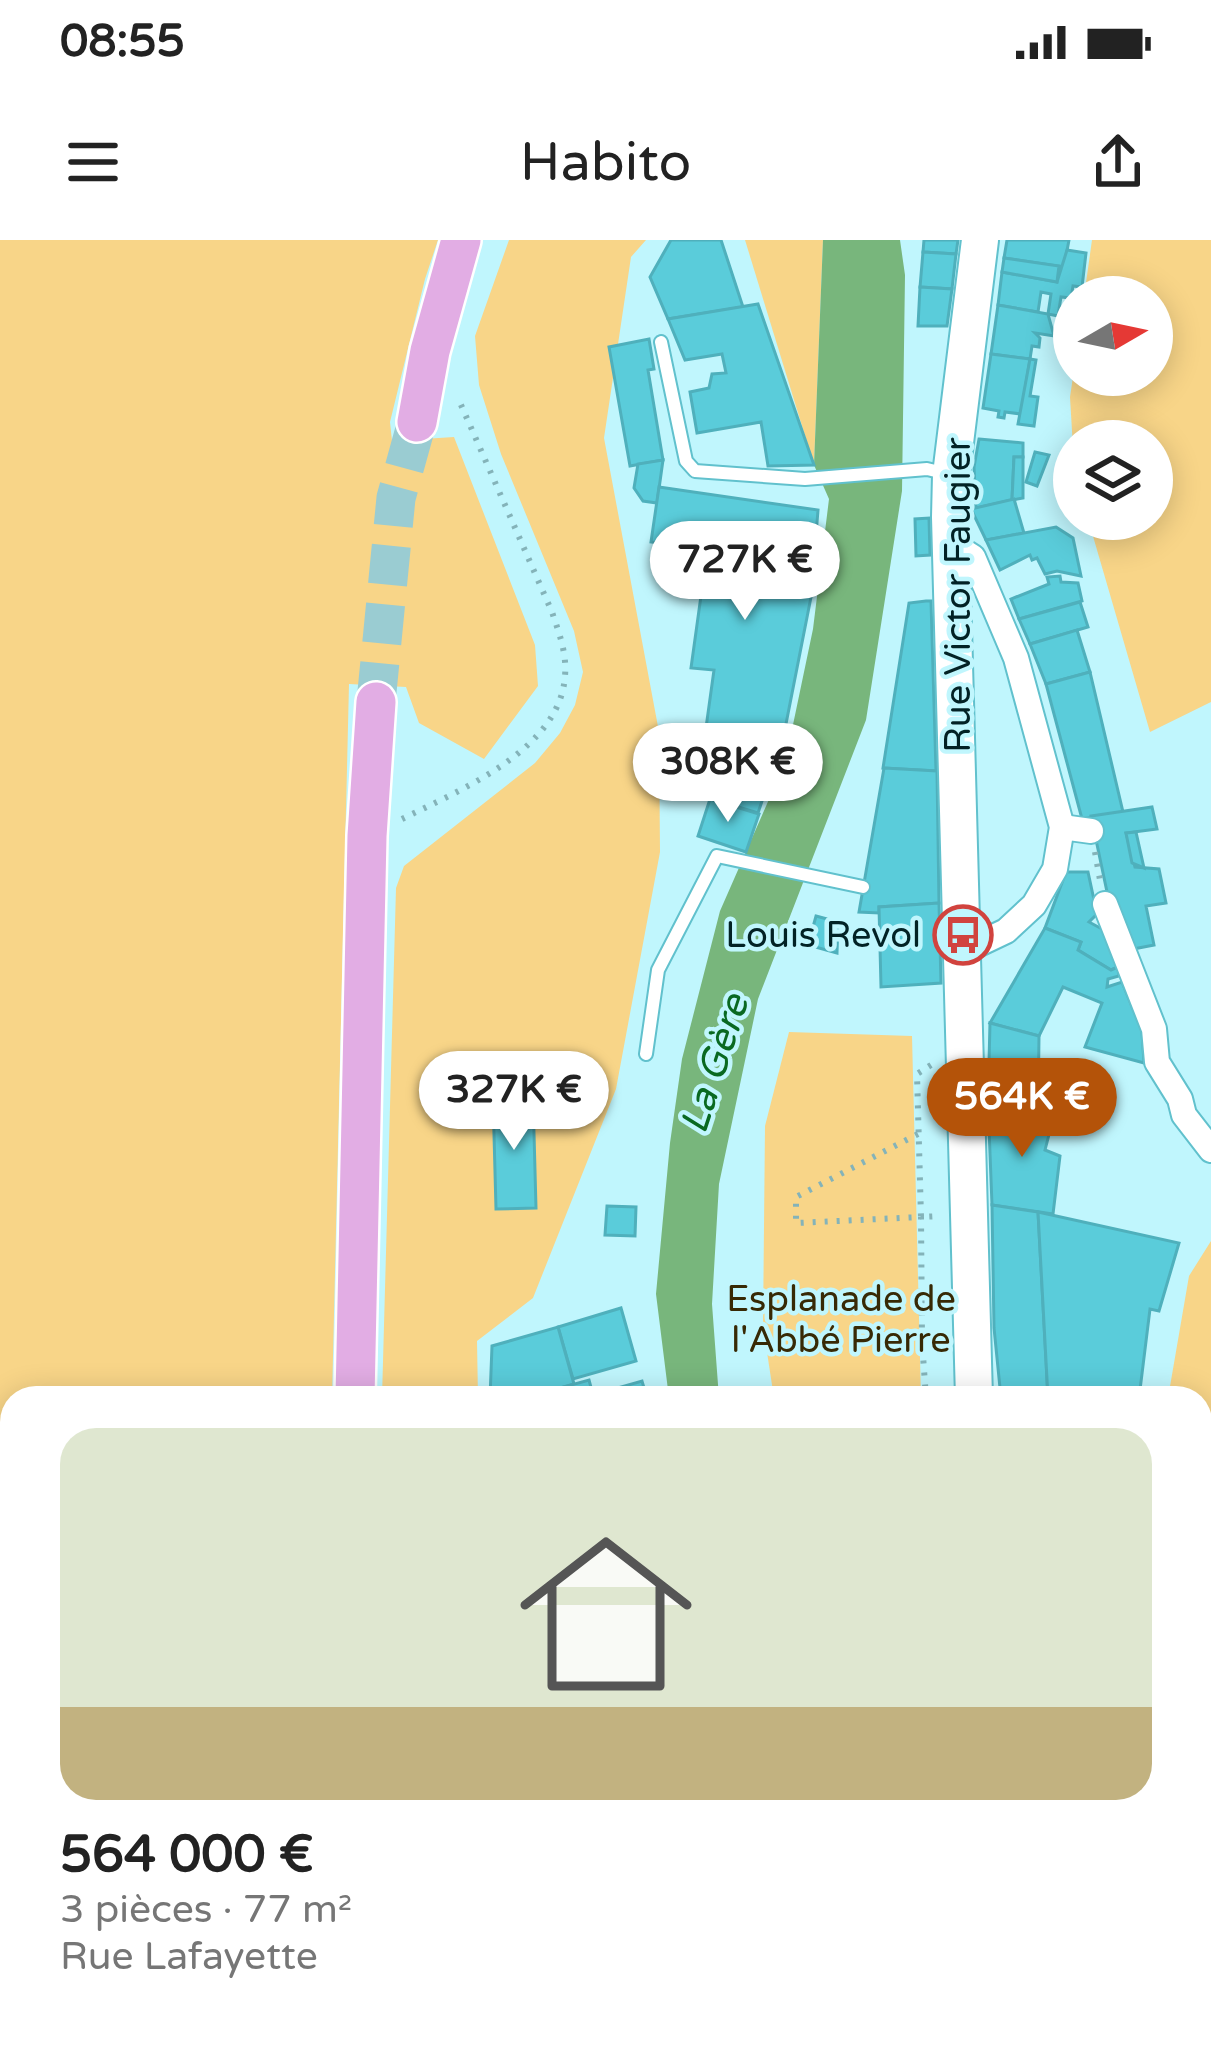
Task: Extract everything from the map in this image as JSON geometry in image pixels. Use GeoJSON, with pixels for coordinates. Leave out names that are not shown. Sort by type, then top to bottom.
{"type":"FeatureCollection","features":[{"type":"Feature","properties":{"kind":"main road"},"geometry":{"type":"LineString","coordinates":[[417,422],[430,351],[460,240]]}},
{"type":"Feature","properties":{"kind":"main road","name":"Rue Victor Faugier"},"geometry":{"type":"LineString","coordinates":[[974,1386],[964,951],[950,889],[951,544],[939,472],[980,240]]}},
{"type":"Feature","properties":{"kind":"main road"},"geometry":{"type":"LineString","coordinates":[[355,1386],[367,836],[376,702]]}},
{"type":"Feature","properties":{"kind":"street"},"geometry":{"type":"LineString","coordinates":[[951,544],[973,557],[1002,623],[1044,751],[1062,827],[1055,868],[1034,905],[1006,931],[964,951]]}},
{"type":"Feature","properties":{"kind":"street"},"geometry":{"type":"LineString","coordinates":[[1062,827],[1091,831]]}},
{"type":"Feature","properties":{"kind":"street"},"geometry":{"type":"LineString","coordinates":[[1105,904],[1154,1029],[1156,1062],[1180,1099],[1184,1115],[1211,1150]]}},
{"type":"Feature","properties":{"kind":"lane"},"geometry":{"type":"LineString","coordinates":[[661,342],[686,461],[695,471],[816,478],[939,472]]}},
{"type":"Feature","properties":{"kind":"lane"},"geometry":{"type":"LineString","coordinates":[[646,1054],[658,970],[716,856],[863,887]]}},
{"type":"Feature","properties":{"kind":"path"},"geometry":{"type":"LineString","coordinates":[[367,836],[513,759],[553,714],[566,677],[564,648],[552,612],[458,405],[458,391]]}},
{"type":"Feature","properties":{"kind":"path"},"geometry":{"type":"LineString","coordinates":[[1091,831],[1105,904]]}},
{"type":"Feature","properties":{"kind":"path"},"geometry":{"type":"LineString","coordinates":[[926,1386],[916,1074],[965,1044]]}},
{"type":"Feature","properties":{"kind":"path"},"geometry":{"type":"LineString","coordinates":[[919,1134],[796,1197],[796,1223],[949,1216],[967,1225]]}},
{"type":"Feature","properties":{"kind":"green space"},"geometry":{"type":"Polygon","coordinates":[[[0,240],[438,240],[390,422],[392,441],[454,437],[535,645],[538,686],[484,759],[419,723],[406,687],[349,684],[332,1386],[0,1386],[0,240]]]}},
{"type":"Feature","properties":{"kind":"green space"},"geometry":{"type":"Polygon","coordinates":[[[509,240],[646,240],[631,257],[604,438],[659,732],[660,852],[616,1089],[533,1298],[477,1341],[478,1386],[382,1386],[396,888],[404,866],[535,763],[575,705],[583,672],[574,631],[501,454],[479,385],[475,336],[509,240]]]}},
{"type":"Feature","properties":{"kind":"green space"},"geometry":{"type":"Polygon","coordinates":[[[745,240],[823,240],[814,465],[745,240]]]}},
{"type":"Feature","properties":{"kind":"green space"},"geometry":{"type":"Polygon","coordinates":[[[1092,240],[1211,240],[1211,702],[1150,732],[1094,540],[1173,540],[1173,420],[1071,420],[1070,397],[1173,396],[1173,276],[1087,276],[1092,240]]]}},
{"type":"Feature","properties":{"kind":"green space","name":"Esplanade de l'Abbé Pierre"},"geometry":{"type":"Polygon","coordinates":[[[789,1032],[912,1036],[921,1386],[772,1386],[763,1326],[765,1126],[789,1032]]]}},
{"type":"Feature","properties":{"kind":"green space"},"geometry":{"type":"Polygon","coordinates":[[[1211,1241],[1211,1386],[1170,1386],[1189,1276],[1211,1241]]]}},
{"type":"Feature","properties":{"kind":"water","name":"La Gère"},"geometry":{"type":"Polygon","coordinates":[[[823,240],[900,240],[905,275],[902,491],[866,720],[758,999],[719,1184],[712,1304],[718,1386],[668,1386],[656,1294],[682,1059],[720,911],[785,763],[813,629],[829,499],[814,465],[823,240]]]}},
{"type":"Feature","properties":{"kind":"building"},"geometry":{"type":"Polygon","coordinates":[[[671,240],[721,240],[743,307],[668,319],[650,277],[671,240]]]}},
{"type":"Feature","properties":{"kind":"building"},"geometry":{"type":"Polygon","coordinates":[[[924,240],[958,240],[956,254],[923,252],[924,240]]]}},
{"type":"Feature","properties":{"kind":"building"},"geometry":{"type":"Polygon","coordinates":[[[1007,240],[1069,240],[1064,267],[1004,258],[1007,240]]]}},
{"type":"Feature","properties":{"kind":"building"},"geometry":{"type":"Polygon","coordinates":[[[1067,250],[1086,253],[1083,276],[1059,276],[1067,250]]]}},
{"type":"Feature","properties":{"kind":"building"},"geometry":{"type":"Polygon","coordinates":[[[923,252],[956,254],[952,289],[920,287],[923,252]]]}},
{"type":"Feature","properties":{"kind":"building"},"geometry":{"type":"Polygon","coordinates":[[[1004,258],[1059,266],[1053,281],[1002,272],[1004,258]]]}},
{"type":"Feature","properties":{"kind":"building"},"geometry":{"type":"Polygon","coordinates":[[[1002,272],[1053,281],[1053,315],[1048,314],[1051,294],[1041,292],[1038,312],[998,305],[1002,272]]]}},
{"type":"Feature","properties":{"kind":"building"},"geometry":{"type":"Polygon","coordinates":[[[920,287],[952,289],[947,326],[918,326],[920,287]]]}},
{"type":"Feature","properties":{"kind":"building"},"geometry":{"type":"Polygon","coordinates":[[[758,304],[814,465],[768,466],[761,422],[697,433],[690,392],[709,388],[712,374],[726,373],[722,354],[685,360],[668,319],[758,304]]]}},
{"type":"Feature","properties":{"kind":"building"},"geometry":{"type":"Polygon","coordinates":[[[998,305],[1048,314],[1053,336],[1035,333],[1039,347],[1032,346],[1030,359],[991,354],[998,305]]]}},
{"type":"Feature","properties":{"kind":"building"},"geometry":{"type":"Polygon","coordinates":[[[649,339],[654,369],[648,370],[663,460],[630,466],[609,347],[649,339]]]}},
{"type":"Feature","properties":{"kind":"building"},"geometry":{"type":"Polygon","coordinates":[[[991,354],[1030,359],[1021,414],[1005,412],[1004,418],[998,417],[999,411],[983,408],[991,354]]]}},
{"type":"Feature","properties":{"kind":"building"},"geometry":{"type":"Polygon","coordinates":[[[1030,359],[1036,360],[1030,396],[1038,397],[1034,426],[1018,424],[1030,359]]]}},
{"type":"Feature","properties":{"kind":"building"},"geometry":{"type":"Polygon","coordinates":[[[979,439],[1023,443],[1023,457],[1014,457],[1012,500],[976,508],[974,467],[979,439]]]}},
{"type":"Feature","properties":{"kind":"building"},"geometry":{"type":"Polygon","coordinates":[[[1035,452],[1049,455],[1037,486],[1026,482],[1035,452]]]}},
{"type":"Feature","properties":{"kind":"building"},"geometry":{"type":"Polygon","coordinates":[[[1014,457],[1023,457],[1023,498],[1012,500],[1014,457]]]}},
{"type":"Feature","properties":{"kind":"building"},"geometry":{"type":"Polygon","coordinates":[[[663,460],[657,503],[643,501],[634,488],[638,464],[663,460]]]}},
{"type":"Feature","properties":{"kind":"building"},"geometry":{"type":"Polygon","coordinates":[[[659,487],[818,510],[811,597],[783,739],[758,813],[722,802],[705,735],[714,670],[691,668],[705,567],[688,565],[690,547],[651,542],[659,487]]]}},
{"type":"Feature","properties":{"kind":"building"},"geometry":{"type":"Polygon","coordinates":[[[1014,499],[1024,533],[986,540],[971,509],[1014,499]]]}},
{"type":"Feature","properties":{"kind":"building"},"geometry":{"type":"Polygon","coordinates":[[[929,518],[930,555],[916,556],[915,519],[929,518]]]}},
{"type":"Feature","properties":{"kind":"building"},"geometry":{"type":"Polygon","coordinates":[[[1053,528],[1053,540],[1073,540],[1081,576],[1057,571],[1045,574],[1037,558],[1032,560],[1030,555],[1000,570],[986,540],[1053,528]]]}},
{"type":"Feature","properties":{"kind":"building"},"geometry":{"type":"Polygon","coordinates":[[[1060,576],[1061,582],[1078,583],[1082,601],[1019,619],[1011,599],[1049,584],[1047,577],[1060,576]]]}},
{"type":"Feature","properties":{"kind":"building"},"geometry":{"type":"Polygon","coordinates":[[[931,601],[936,771],[883,768],[909,603],[931,601]]]}},
{"type":"Feature","properties":{"kind":"building"},"geometry":{"type":"Polygon","coordinates":[[[1080,602],[1088,627],[1030,644],[1019,619],[1080,602]]]}},
{"type":"Feature","properties":{"kind":"building"},"geometry":{"type":"Polygon","coordinates":[[[1077,630],[1090,672],[1046,684],[1030,644],[1077,630]]]}},
{"type":"Feature","properties":{"kind":"building"},"geometry":{"type":"Polygon","coordinates":[[[1090,672],[1123,812],[1082,819],[1046,684],[1090,672]]]}},
{"type":"Feature","properties":{"kind":"building"},"geometry":{"type":"Polygon","coordinates":[[[884,768],[937,771],[939,903],[859,912],[884,768]]]}},
{"type":"Feature","properties":{"kind":"building"},"geometry":{"type":"Polygon","coordinates":[[[710,799],[759,814],[746,852],[698,836],[710,799]]]}},
{"type":"Feature","properties":{"kind":"building"},"geometry":{"type":"Polygon","coordinates":[[[1152,807],[1157,829],[1126,833],[1135,867],[1159,869],[1166,903],[1146,906],[1154,945],[1128,950],[1110,906],[1091,816],[1152,807]]]}},
{"type":"Feature","properties":{"kind":"building"},"geometry":{"type":"Polygon","coordinates":[[[1136,832],[1144,868],[1132,863],[1126,833],[1136,832]]]}},
{"type":"Feature","properties":{"kind":"building"},"geometry":{"type":"Polygon","coordinates":[[[1066,872],[1088,872],[1097,914],[1089,922],[1102,929],[1118,967],[1111,970],[1078,950],[1081,942],[1045,928],[1066,872]]]}},
{"type":"Feature","properties":{"kind":"building"},"geometry":{"type":"Polygon","coordinates":[[[939,903],[941,983],[881,987],[879,907],[939,903]]]}},
{"type":"Feature","properties":{"kind":"building"},"geometry":{"type":"Polygon","coordinates":[[[816,916],[838,922],[837,953],[808,945],[816,916]]]}},
{"type":"Feature","properties":{"kind":"building"},"geometry":{"type":"Polygon","coordinates":[[[1045,928],[1081,942],[1078,950],[1111,970],[1118,967],[1119,976],[1108,979],[1107,987],[1122,982],[1142,1031],[1144,1063],[1085,1047],[1102,1003],[1063,987],[1039,1036],[990,1023],[1045,928]]]}},
{"type":"Feature","properties":{"kind":"building"},"geometry":{"type":"Polygon","coordinates":[[[990,1023],[1039,1036],[1038,1115],[988,1102],[990,1023]]]}},
{"type":"Feature","properties":{"kind":"building"},"geometry":{"type":"Polygon","coordinates":[[[533,1096],[536,1208],[496,1209],[493,1097],[533,1096]]]}},
{"type":"Feature","properties":{"kind":"building"},"geometry":{"type":"Polygon","coordinates":[[[988,1102],[1053,1119],[1045,1150],[1060,1156],[1053,1214],[992,1205],[988,1102]]]}},
{"type":"Feature","properties":{"kind":"building"},"geometry":{"type":"Polygon","coordinates":[[[992,1205],[1038,1212],[1047,1386],[1000,1386],[992,1205]]]}},
{"type":"Feature","properties":{"kind":"building"},"geometry":{"type":"Polygon","coordinates":[[[607,1206],[636,1207],[635,1236],[605,1235],[607,1206]]]}},
{"type":"Feature","properties":{"kind":"building"},"geometry":{"type":"Polygon","coordinates":[[[1038,1212],[1179,1243],[1159,1311],[1150,1309],[1140,1386],[1047,1386],[1038,1212]]]}},
{"type":"Feature","properties":{"kind":"building"},"geometry":{"type":"Polygon","coordinates":[[[621,1308],[636,1361],[573,1379],[558,1327],[621,1308]]]}},
{"type":"Feature","properties":{"kind":"building"},"geometry":{"type":"Polygon","coordinates":[[[558,1327],[574,1384],[490,1386],[492,1346],[558,1327]]]}},
{"type":"Feature","properties":{"kind":"tunnel"},"geometry":{"type":"LineString","coordinates":[[376,702],[396,498],[417,422]]}},
{"type":"Feature","properties":{"kind":"place","name":"Louis Revol"},"geometry":{"type":"Point","coordinates":[963,935]}}]}
